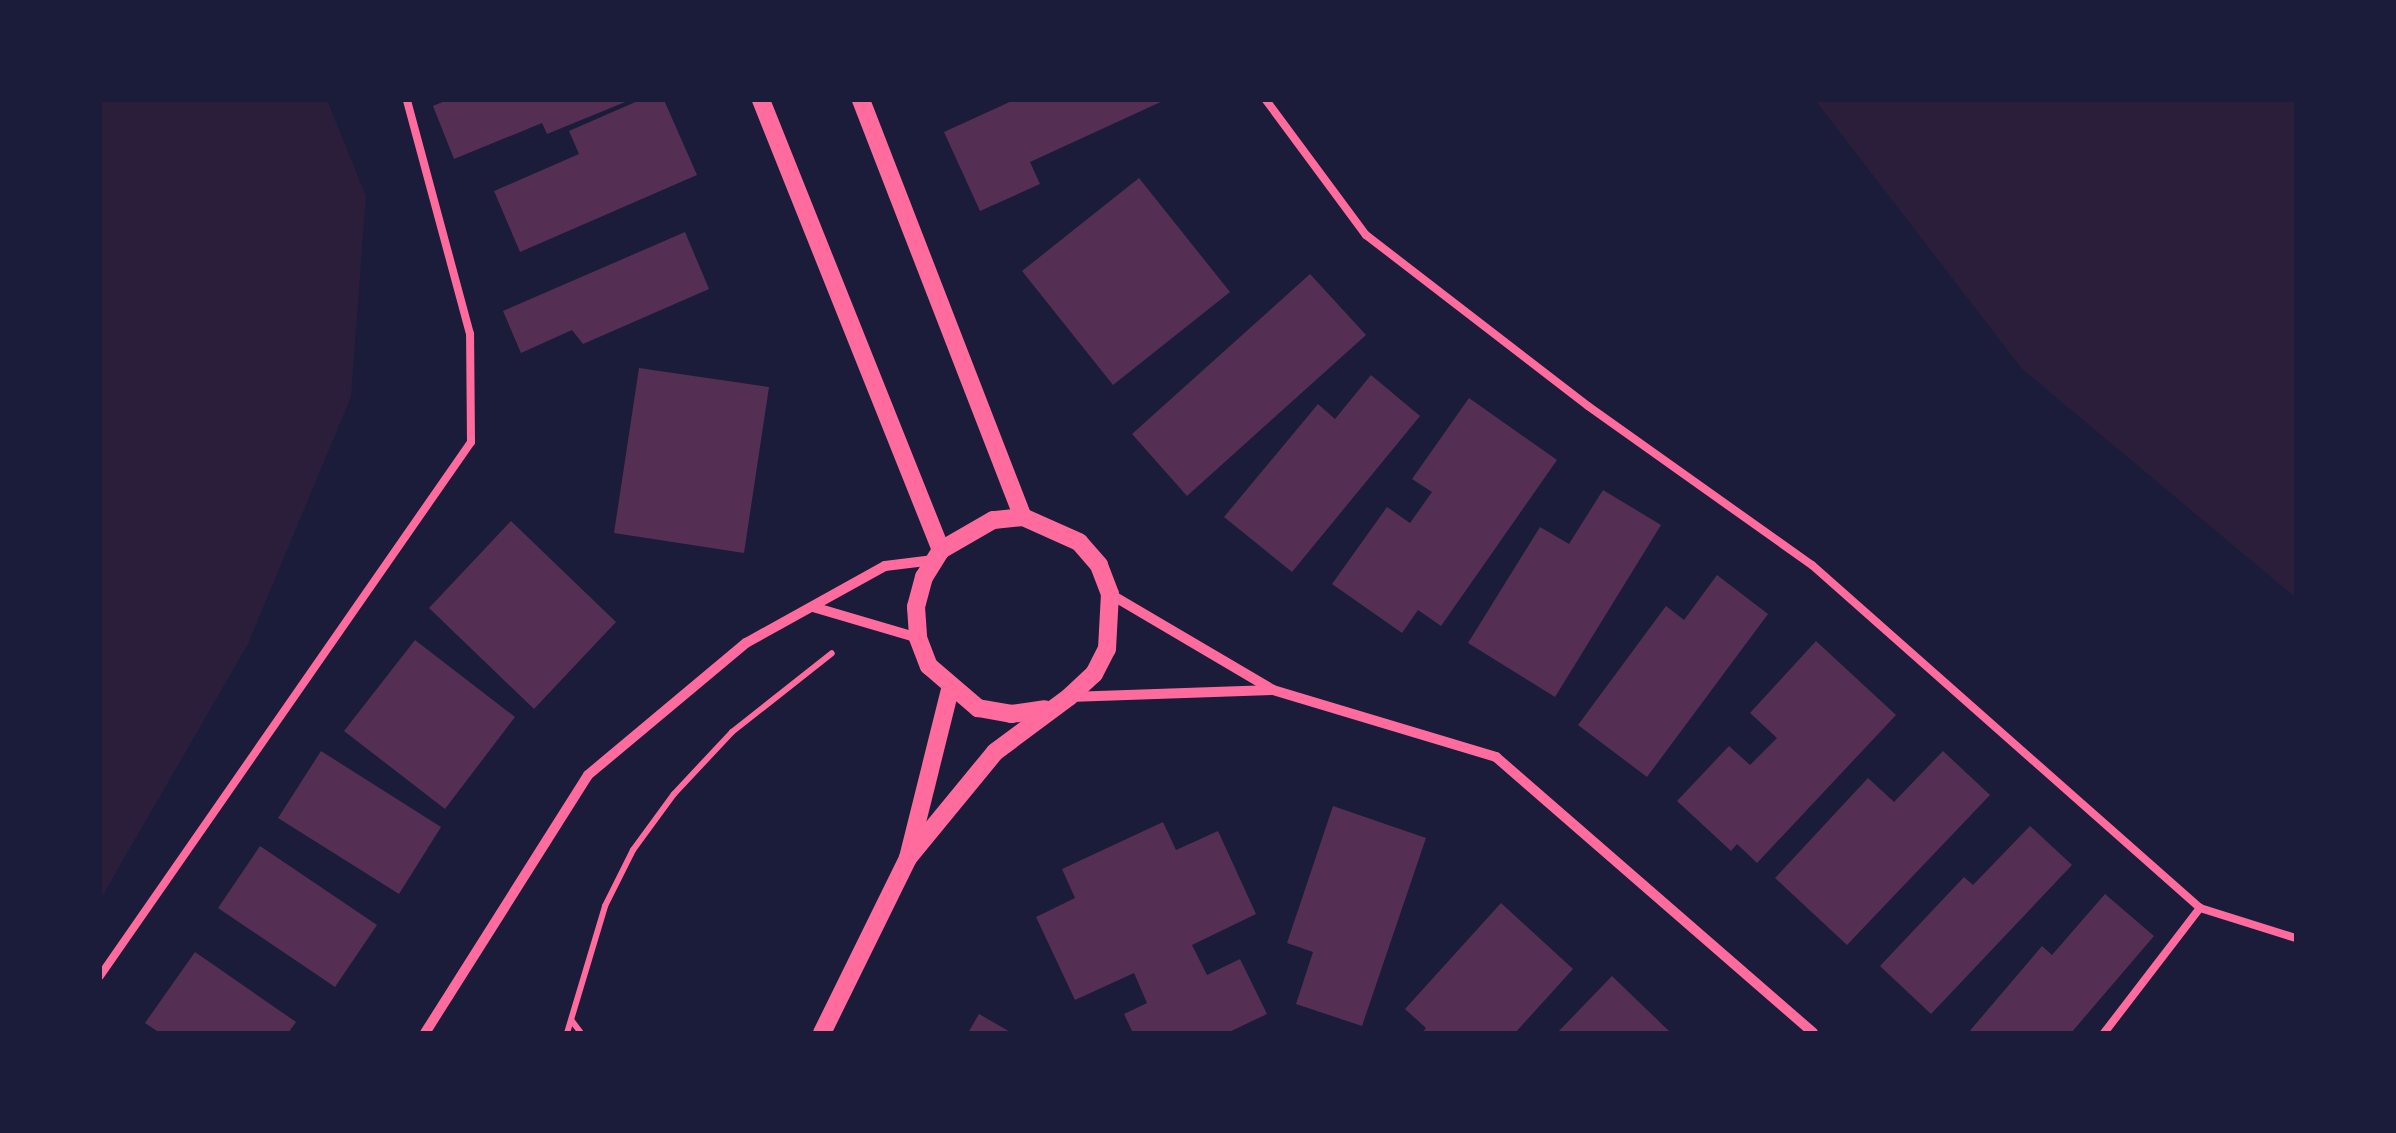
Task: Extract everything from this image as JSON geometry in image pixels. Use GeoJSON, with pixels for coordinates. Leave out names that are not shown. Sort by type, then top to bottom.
{"type":"FeatureCollection","features":[{"type":"Feature","properties":{"kind":"street"},"geometry":{"type":"LineString","coordinates":[[761,100],[938,555]]}},
{"type":"Feature","properties":{"kind":"street"},"geometry":{"type":"LineString","coordinates":[[861,100],[1023,517]]}},
{"type":"Feature","properties":{"kind":"street"},"geometry":{"type":"LineString","coordinates":[[908,858],[995,752],[1044,709],[1069,697],[1094,674],[1107,649],[1110,594],[1099,565],[1079,542],[1023,517],[964,531],[938,555],[916,607],[918,638],[929,666],[950,690],[978,708],[1011,714],[1044,709]]}},
{"type":"Feature","properties":{"kind":"street"},"geometry":{"type":"LineString","coordinates":[[425,1033],[588,775],[746,643],[885,566],[938,555]]}},
{"type":"Feature","properties":{"kind":"street"},"geometry":{"type":"LineString","coordinates":[[1110,594],[1273,690],[1496,757],[1813,1033]]}},
{"type":"Feature","properties":{"kind":"street"},"geometry":{"type":"LineString","coordinates":[[813,607],[918,638]]}},
{"type":"Feature","properties":{"kind":"street"},"geometry":{"type":"LineString","coordinates":[[822,1033],[908,858],[950,690]]}},
{"type":"Feature","properties":{"kind":"street"},"geometry":{"type":"LineString","coordinates":[[1069,697],[1273,690]]}},
{"type":"Feature","properties":{"kind":"lane"},"geometry":{"type":"LineString","coordinates":[[100,976],[471,442],[470,334],[407,100]]}},
{"type":"Feature","properties":{"kind":"lane"},"geometry":{"type":"LineString","coordinates":[[1266,100],[1366,235],[1588,406],[1812,565],[2200,908],[2296,938]]}},
{"type":"Feature","properties":{"kind":"lane"},"geometry":{"type":"LineString","coordinates":[[2104,1033],[2200,908]]}},
{"type":"Feature","properties":{"kind":"path"},"geometry":{"type":"LineString","coordinates":[[567,1033],[605,906],[633,850],[732,732],[832,653]]}},
{"type":"Feature","properties":{"kind":"path"},"geometry":{"type":"LineString","coordinates":[[571,1020],[581,1033]]}},
{"type":"Feature","properties":{"kind":"shaded area"},"geometry":{"type":"Polygon","coordinates":[[[100,100],[327,100],[366,196],[351,397],[248,644],[100,900],[100,100]]]}},
{"type":"Feature","properties":{"kind":"shaded area"},"geometry":{"type":"Polygon","coordinates":[[[1815,100],[2296,100],[2296,598],[2022,369],[1815,100]]]}},
{"type":"Feature","properties":{"kind":"building"},"geometry":{"type":"Polygon","coordinates":[[[447,100],[630,100],[547,134],[542,123],[454,159],[433,106],[447,100]]]}},
{"type":"Feature","properties":{"kind":"building"},"geometry":{"type":"Polygon","coordinates":[[[640,100],[664,100],[697,175],[520,252],[494,191],[579,154],[569,131],[640,100]]]}},
{"type":"Feature","properties":{"kind":"building"},"geometry":{"type":"Polygon","coordinates":[[[1014,100],[1165,100],[1030,162],[1040,184],[980,211],[944,132],[1014,100]]]}},
{"type":"Feature","properties":{"kind":"building"},"geometry":{"type":"Polygon","coordinates":[[[1139,178],[1230,292],[1113,385],[1022,271],[1139,178]]]}},
{"type":"Feature","properties":{"kind":"building"},"geometry":{"type":"Polygon","coordinates":[[[685,232],[709,289],[583,344],[572,330],[521,353],[503,311],[685,232]]]}},
{"type":"Feature","properties":{"kind":"building"},"geometry":{"type":"Polygon","coordinates":[[[1310,274],[1366,335],[1187,496],[1132,434],[1310,274]]]}},
{"type":"Feature","properties":{"kind":"building"},"geometry":{"type":"Polygon","coordinates":[[[639,368],[769,387],[744,553],[614,533],[639,368]]]}},
{"type":"Feature","properties":{"kind":"building"},"geometry":{"type":"Polygon","coordinates":[[[1371,375],[1420,416],[1292,572],[1224,517],[1318,404],[1335,419],[1371,375]]]}},
{"type":"Feature","properties":{"kind":"building"},"geometry":{"type":"Polygon","coordinates":[[[1469,398],[1557,460],[1441,626],[1418,610],[1402,633],[1332,584],[1387,507],[1410,523],[1432,492],[1412,479],[1469,398]]]}},
{"type":"Feature","properties":{"kind":"building"},"geometry":{"type":"Polygon","coordinates":[[[1603,490],[1661,525],[1555,697],[1468,643],[1540,527],[1569,544],[1603,490]]]}},
{"type":"Feature","properties":{"kind":"building"},"geometry":{"type":"Polygon","coordinates":[[[511,521],[616,622],[534,709],[429,608],[511,521]]]}},
{"type":"Feature","properties":{"kind":"building"},"geometry":{"type":"Polygon","coordinates":[[[1717,575],[1768,614],[1647,777],[1578,725],[1666,606],[1684,620],[1717,575]]]}},
{"type":"Feature","properties":{"kind":"building"},"geometry":{"type":"Polygon","coordinates":[[[415,640],[515,717],[445,809],[344,731],[415,640]]]}},
{"type":"Feature","properties":{"kind":"building"},"geometry":{"type":"Polygon","coordinates":[[[1816,641],[1896,715],[1757,863],[1737,844],[1731,851],[1677,801],[1729,746],[1750,765],[1777,738],[1750,713],[1816,641]]]}},
{"type":"Feature","properties":{"kind":"building"},"geometry":{"type":"Polygon","coordinates":[[[321,751],[441,827],[399,894],[278,818],[321,751]]]}},
{"type":"Feature","properties":{"kind":"building"},"geometry":{"type":"Polygon","coordinates":[[[1943,751],[1990,795],[1847,945],[1775,878],[1868,778],[1894,802],[1943,751]]]}},
{"type":"Feature","properties":{"kind":"building"},"geometry":{"type":"Polygon","coordinates":[[[1333,806],[1426,838],[1362,1026],[1296,1004],[1313,952],[1287,943],[1333,806]]]}},
{"type":"Feature","properties":{"kind":"building"},"geometry":{"type":"Polygon","coordinates":[[[1163,822],[1176,850],[1218,831],[1256,914],[1192,945],[1207,975],[1240,959],[1267,1014],[1227,1033],[1133,1033],[1124,1014],[1147,1003],[1134,973],[1075,1000],[1036,917],[1075,898],[1062,869],[1163,822]]]}},
{"type":"Feature","properties":{"kind":"building"},"geometry":{"type":"Polygon","coordinates":[[[2030,826],[2072,865],[1931,1014],[1880,966],[1964,877],[1973,885],[2030,826]]]}},
{"type":"Feature","properties":{"kind":"building"},"geometry":{"type":"Polygon","coordinates":[[[260,846],[377,925],[335,987],[218,908],[260,846]]]}},
{"type":"Feature","properties":{"kind":"building"},"geometry":{"type":"Polygon","coordinates":[[[2105,894],[2154,936],[2071,1033],[1968,1033],[2042,946],[2052,955],[2105,894]]]}},
{"type":"Feature","properties":{"kind":"building"},"geometry":{"type":"Polygon","coordinates":[[[1501,903],[1573,969],[1515,1033],[1422,1033],[1426,1028],[1405,1009],[1501,903]]]}},
{"type":"Feature","properties":{"kind":"building"},"geometry":{"type":"Polygon","coordinates":[[[195,952],[296,1022],[288,1033],[160,1033],[145,1023],[195,952]]]}},
{"type":"Feature","properties":{"kind":"building"},"geometry":{"type":"Polygon","coordinates":[[[1612,976],[1671,1033],[1557,1033],[1612,976]]]}},
{"type":"Feature","properties":{"kind":"building"},"geometry":{"type":"Polygon","coordinates":[[[979,1014],[1012,1033],[968,1033],[979,1014]]]}}]}
